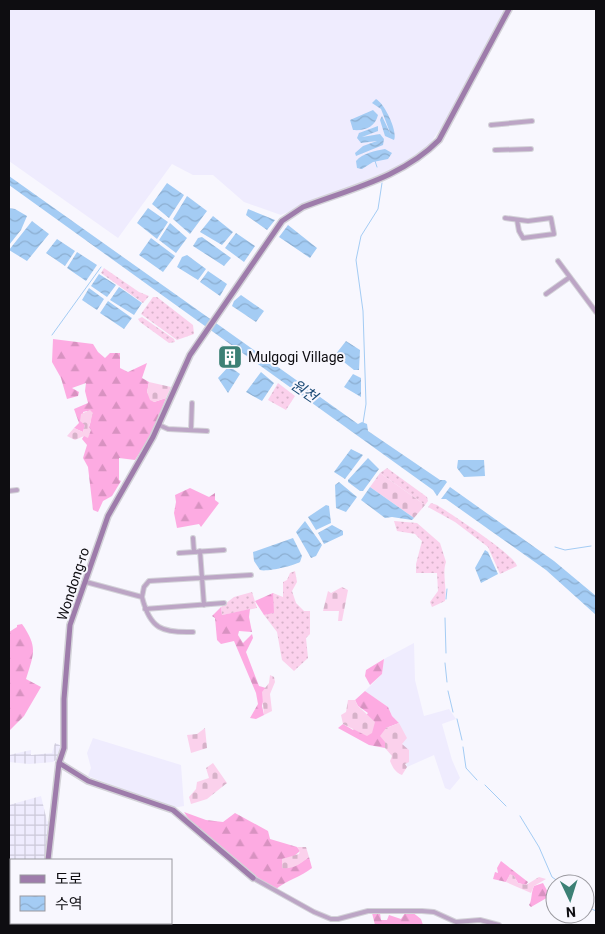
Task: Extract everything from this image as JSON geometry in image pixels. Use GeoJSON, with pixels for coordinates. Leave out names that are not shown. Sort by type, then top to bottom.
{"type":"FeatureCollection","features":[{"type":"Feature","properties":{"kind":"street","name":"Wondong-ro"},"geometry":{"type":"LineString","coordinates":[[48,859],[59,763],[65,738],[64,699],[70,625],[112,507],[159,425],[182,371],[212,320],[282,221],[303,206],[393,173],[425,154],[439,140],[509,9]]}},
{"type":"Feature","properties":{"kind":"street"},"geometry":{"type":"LineString","coordinates":[[491,125],[532,121]]}},
{"type":"Feature","properties":{"kind":"street"},"geometry":{"type":"LineString","coordinates":[[495,150],[531,149]]}},
{"type":"Feature","properties":{"kind":"street"},"geometry":{"type":"LineString","coordinates":[[505,218],[517,220],[551,218],[554,234],[523,238],[519,231],[517,220]]}},
{"type":"Feature","properties":{"kind":"street"},"geometry":{"type":"LineString","coordinates":[[558,261],[596,312]]}},
{"type":"Feature","properties":{"kind":"street"},"geometry":{"type":"LineString","coordinates":[[546,294],[570,277]]}},
{"type":"Feature","properties":{"kind":"street"},"geometry":{"type":"LineString","coordinates":[[191,430],[192,403]]}},
{"type":"Feature","properties":{"kind":"street"},"geometry":{"type":"LineString","coordinates":[[159,425],[168,429],[207,432]]}},
{"type":"Feature","properties":{"kind":"street"},"geometry":{"type":"LineString","coordinates":[[9,491],[17,490]]}},
{"type":"Feature","properties":{"kind":"street"},"geometry":{"type":"LineString","coordinates":[[193,538],[194,552]]}},
{"type":"Feature","properties":{"kind":"street"},"geometry":{"type":"LineString","coordinates":[[179,553],[224,550]]}},
{"type":"Feature","properties":{"kind":"street"},"geometry":{"type":"LineString","coordinates":[[200,551],[204,605]]}},
{"type":"Feature","properties":{"kind":"street"},"geometry":{"type":"LineString","coordinates":[[193,632],[169,632],[151,621],[142,597],[144,586],[149,581],[251,575]]}},
{"type":"Feature","properties":{"kind":"street"},"geometry":{"type":"LineString","coordinates":[[86,582],[142,597]]}},
{"type":"Feature","properties":{"kind":"street"},"geometry":{"type":"LineString","coordinates":[[145,609],[224,603]]}},
{"type":"Feature","properties":{"kind":"street"},"geometry":{"type":"LineString","coordinates":[[59,763],[88,781],[173,810],[253,878],[314,912],[331,919],[368,911],[422,911],[434,912],[456,922],[480,920],[499,925]]}},
{"type":"Feature","properties":{"kind":"shaded area"},"geometry":{"type":"Polygon","coordinates":[[[9,9],[506,9],[447,119],[427,148],[402,165],[281,215],[244,202],[213,175],[193,175],[172,164],[118,238],[9,161],[9,9]]]}},
{"type":"Feature","properties":{"kind":"shaded area"},"geometry":{"type":"Polygon","coordinates":[[[414,643],[415,680],[424,716],[449,709],[456,719],[442,724],[452,760],[460,778],[450,790],[445,788],[434,755],[407,767],[399,723],[392,716],[388,707],[365,691],[382,674],[384,659],[414,643]]]}},
{"type":"Feature","properties":{"kind":"shaded area"},"geometry":{"type":"Polygon","coordinates":[[[93,738],[181,765],[184,806],[172,808],[88,776],[91,768],[87,753],[93,738]]]}},
{"type":"Feature","properties":{"kind":"shaded area"},"geometry":{"type":"Polygon","coordinates":[[[55,743],[62,746],[57,759],[53,762],[29,764],[9,762],[9,755],[31,750],[31,755],[52,753],[55,743]]]}},
{"type":"Feature","properties":{"kind":"shaded area"},"geometry":{"type":"Polygon","coordinates":[[[41,796],[47,821],[49,822],[45,859],[10,859],[10,874],[9,874],[9,805],[41,796]]]}},
{"type":"Feature","properties":{"kind":"green space"},"geometry":{"type":"Polygon","coordinates":[[[104,268],[139,292],[149,296],[143,303],[101,273],[104,268]]]}},
{"type":"Feature","properties":{"kind":"green space"},"geometry":{"type":"Polygon","coordinates":[[[153,297],[157,297],[193,325],[194,334],[177,340],[141,314],[153,297]]]}},
{"type":"Feature","properties":{"kind":"green space"},"geometry":{"type":"Polygon","coordinates":[[[142,317],[174,339],[175,342],[169,343],[140,322],[138,319],[142,317]]]}},
{"type":"Feature","properties":{"kind":"green space"},"geometry":{"type":"Polygon","coordinates":[[[53,339],[93,344],[105,358],[110,353],[120,353],[120,368],[128,372],[147,363],[142,378],[149,382],[147,392],[154,402],[166,398],[152,434],[135,460],[119,458],[119,480],[121,481],[112,496],[103,501],[98,512],[93,510],[88,467],[83,458],[87,445],[82,439],[91,422],[87,411],[83,412],[85,425],[83,432],[74,428],[79,423],[74,409],[88,403],[85,391],[86,383],[72,388],[79,392],[78,396],[67,399],[61,378],[52,362],[53,339]]]}},
{"type":"Feature","properties":{"kind":"green space"},"geometry":{"type":"Polygon","coordinates":[[[149,382],[171,387],[166,398],[154,402],[150,400],[147,392],[149,382]]]}},
{"type":"Feature","properties":{"kind":"green space"},"geometry":{"type":"Polygon","coordinates":[[[278,383],[295,396],[286,410],[268,400],[278,383]]]}},
{"type":"Feature","properties":{"kind":"green space"},"geometry":{"type":"Polygon","coordinates":[[[90,410],[93,413],[88,438],[84,436],[75,440],[67,436],[74,428],[83,432],[85,425],[80,421],[81,414],[90,410]]]}},
{"type":"Feature","properties":{"kind":"green space"},"geometry":{"type":"Polygon","coordinates":[[[387,468],[427,497],[428,501],[425,505],[380,473],[387,468]]]}},
{"type":"Feature","properties":{"kind":"green space"},"geometry":{"type":"Polygon","coordinates":[[[380,473],[425,505],[414,518],[370,487],[380,473]]]}},
{"type":"Feature","properties":{"kind":"green space"},"geometry":{"type":"Polygon","coordinates":[[[190,488],[209,497],[215,493],[215,500],[219,503],[201,527],[199,524],[177,528],[174,513],[175,495],[190,488]]]}},
{"type":"Feature","properties":{"kind":"green space"},"geometry":{"type":"Polygon","coordinates":[[[431,503],[468,525],[494,544],[506,553],[517,566],[500,574],[488,547],[455,522],[428,507],[431,503]]]}},
{"type":"Feature","properties":{"kind":"green space"},"geometry":{"type":"Polygon","coordinates":[[[394,521],[417,523],[440,543],[446,562],[444,571],[445,601],[432,607],[430,602],[438,591],[437,573],[416,573],[416,564],[422,541],[415,534],[397,531],[394,521]]]}},
{"type":"Feature","properties":{"kind":"green space"},"geometry":{"type":"Polygon","coordinates":[[[295,571],[297,582],[292,591],[296,603],[304,611],[310,611],[310,634],[306,638],[308,658],[294,671],[282,660],[277,632],[264,615],[273,613],[273,593],[283,597],[283,582],[287,580],[290,573],[295,571]]]}},
{"type":"Feature","properties":{"kind":"green space"},"geometry":{"type":"Polygon","coordinates":[[[342,587],[348,590],[342,621],[338,621],[339,611],[323,611],[328,591],[331,593],[342,587]]]}},
{"type":"Feature","properties":{"kind":"green space"},"geometry":{"type":"Polygon","coordinates":[[[252,592],[257,608],[222,615],[221,607],[234,597],[252,592]]]}},
{"type":"Feature","properties":{"kind":"green space"},"geometry":{"type":"Polygon","coordinates":[[[273,593],[274,613],[264,615],[255,601],[273,593]]]}},
{"type":"Feature","properties":{"kind":"green space"},"geometry":{"type":"Polygon","coordinates":[[[221,607],[222,615],[250,609],[249,617],[252,632],[239,631],[238,635],[243,643],[252,634],[253,638],[246,652],[259,686],[266,688],[262,706],[264,715],[256,719],[250,718],[258,704],[256,693],[234,641],[221,644],[217,640],[215,618],[212,616],[221,607]]]}},
{"type":"Feature","properties":{"kind":"green space"},"geometry":{"type":"Polygon","coordinates":[[[22,624],[30,639],[33,650],[26,679],[41,687],[24,716],[9,731],[9,632],[17,627],[17,625],[22,624]]]}},
{"type":"Feature","properties":{"kind":"green space"},"geometry":{"type":"Polygon","coordinates":[[[384,659],[382,674],[370,685],[365,676],[366,670],[384,659]]]}},
{"type":"Feature","properties":{"kind":"green space"},"geometry":{"type":"Polygon","coordinates":[[[270,675],[274,677],[275,682],[270,694],[272,711],[264,715],[262,692],[269,683],[270,675]]]}},
{"type":"Feature","properties":{"kind":"green space"},"geometry":{"type":"Polygon","coordinates":[[[365,691],[388,707],[392,716],[399,723],[386,728],[385,748],[369,745],[338,728],[343,724],[353,730],[368,713],[358,706],[355,700],[365,691]]]}},
{"type":"Feature","properties":{"kind":"green space"},"geometry":{"type":"Polygon","coordinates":[[[348,700],[355,700],[358,706],[375,722],[372,733],[367,736],[343,724],[341,715],[346,712],[348,700]]]}},
{"type":"Feature","properties":{"kind":"green space"},"geometry":{"type":"Polygon","coordinates":[[[399,723],[407,738],[402,744],[409,750],[409,762],[405,764],[407,767],[402,775],[393,768],[390,761],[392,756],[385,748],[385,742],[380,736],[386,728],[399,723]]]}},
{"type":"Feature","properties":{"kind":"green space"},"geometry":{"type":"Polygon","coordinates":[[[205,728],[207,748],[191,753],[187,735],[197,734],[205,728]]]}},
{"type":"Feature","properties":{"kind":"green space"},"geometry":{"type":"Polygon","coordinates":[[[213,763],[227,783],[207,799],[191,804],[189,797],[196,789],[197,782],[209,778],[206,768],[213,763]]]}},
{"type":"Feature","properties":{"kind":"green space"},"geometry":{"type":"Polygon","coordinates":[[[184,812],[206,820],[223,822],[235,813],[268,831],[270,839],[297,847],[300,851],[292,858],[282,859],[297,865],[309,857],[312,868],[276,889],[251,874],[214,845],[184,812]]]}},
{"type":"Feature","properties":{"kind":"green space"},"geometry":{"type":"Polygon","coordinates":[[[297,847],[306,847],[309,857],[293,867],[282,868],[282,859],[299,854],[300,851],[297,847]]]}},
{"type":"Feature","properties":{"kind":"green space"},"geometry":{"type":"Polygon","coordinates":[[[501,861],[528,882],[526,885],[518,883],[514,876],[510,875],[506,882],[493,879],[495,872],[498,873],[497,868],[501,861]]]}},
{"type":"Feature","properties":{"kind":"green space"},"geometry":{"type":"Polygon","coordinates":[[[510,874],[514,876],[518,883],[526,885],[539,877],[545,879],[534,886],[531,893],[506,882],[510,874]]]}},
{"type":"Feature","properties":{"kind":"green space"},"geometry":{"type":"Polygon","coordinates":[[[543,883],[545,887],[545,899],[531,907],[529,905],[534,886],[543,883]]]}},
{"type":"Feature","properties":{"kind":"green space"},"geometry":{"type":"Polygon","coordinates":[[[412,912],[421,919],[423,925],[375,925],[372,913],[380,913],[381,920],[387,920],[389,915],[401,919],[405,913],[412,912]]]}},
{"type":"Feature","properties":{"kind":"water"},"geometry":{"type":"Polygon","coordinates":[[[376,99],[390,118],[395,136],[394,140],[385,136],[380,120],[382,116],[391,135],[381,109],[372,103],[376,99]]]}},
{"type":"Feature","properties":{"kind":"water"},"geometry":{"type":"Polygon","coordinates":[[[373,110],[378,115],[375,123],[362,130],[353,130],[350,120],[373,110]]]}},
{"type":"Feature","properties":{"kind":"water"},"geometry":{"type":"Polygon","coordinates":[[[378,126],[378,131],[362,137],[380,134],[384,139],[383,145],[356,156],[355,153],[363,146],[377,141],[361,143],[357,138],[359,133],[378,126]]]}},
{"type":"Feature","properties":{"kind":"water"},"geometry":{"type":"Polygon","coordinates":[[[385,149],[392,153],[388,159],[373,162],[362,169],[357,168],[356,161],[362,156],[385,149]]]}},
{"type":"Feature","properties":{"kind":"water","name":"원천"},"geometry":{"type":"Polygon","coordinates":[[[9,176],[358,424],[362,422],[367,424],[368,431],[440,480],[445,480],[447,482],[437,496],[433,490],[9,185],[9,176]]]}},
{"type":"Feature","properties":{"kind":"water"},"geometry":{"type":"Polygon","coordinates":[[[167,183],[184,195],[169,218],[152,204],[167,183]]]}},
{"type":"Feature","properties":{"kind":"water"},"geometry":{"type":"Polygon","coordinates":[[[187,196],[207,211],[190,234],[173,219],[187,196]]]}},
{"type":"Feature","properties":{"kind":"water"},"geometry":{"type":"Polygon","coordinates":[[[9,208],[15,209],[27,216],[21,230],[9,245],[9,208]]]}},
{"type":"Feature","properties":{"kind":"water"},"geometry":{"type":"Polygon","coordinates":[[[148,208],[168,222],[157,239],[137,223],[148,208]]]}},
{"type":"Feature","properties":{"kind":"water"},"geometry":{"type":"Polygon","coordinates":[[[248,209],[275,220],[267,230],[246,215],[248,209]]]}},
{"type":"Feature","properties":{"kind":"water"},"geometry":{"type":"Polygon","coordinates":[[[213,216],[233,232],[222,245],[200,232],[213,216]]]}},
{"type":"Feature","properties":{"kind":"water"},"geometry":{"type":"Polygon","coordinates":[[[32,221],[49,234],[27,261],[9,250],[32,221]]]}},
{"type":"Feature","properties":{"kind":"water"},"geometry":{"type":"Polygon","coordinates":[[[170,223],[187,238],[176,253],[159,240],[170,223]]]}},
{"type":"Feature","properties":{"kind":"water"},"geometry":{"type":"Polygon","coordinates":[[[288,225],[317,248],[310,258],[279,237],[288,225]]]}},
{"type":"Feature","properties":{"kind":"water"},"geometry":{"type":"Polygon","coordinates":[[[236,233],[255,246],[244,262],[225,248],[236,233]]]}},
{"type":"Feature","properties":{"kind":"water"},"geometry":{"type":"Polygon","coordinates":[[[202,237],[231,258],[224,266],[193,246],[198,238],[202,237]]]}},
{"type":"Feature","properties":{"kind":"water"},"geometry":{"type":"Polygon","coordinates":[[[151,238],[175,256],[163,272],[139,255],[151,238]]]}},
{"type":"Feature","properties":{"kind":"water"},"geometry":{"type":"Polygon","coordinates":[[[57,239],[75,251],[65,266],[46,253],[57,239]]]}},
{"type":"Feature","properties":{"kind":"water"},"geometry":{"type":"Polygon","coordinates":[[[77,252],[97,265],[86,281],[67,268],[77,252]]]}},
{"type":"Feature","properties":{"kind":"water"},"geometry":{"type":"Polygon","coordinates":[[[187,255],[206,269],[198,280],[177,267],[182,257],[187,255]]]}},
{"type":"Feature","properties":{"kind":"water"},"geometry":{"type":"Polygon","coordinates":[[[208,271],[227,284],[220,296],[200,282],[208,271]]]}},
{"type":"Feature","properties":{"kind":"water"},"geometry":{"type":"Polygon","coordinates":[[[99,274],[116,285],[107,297],[91,286],[99,274]]]}},
{"type":"Feature","properties":{"kind":"water"},"geometry":{"type":"Polygon","coordinates":[[[119,287],[142,303],[134,315],[110,300],[119,287]]]}},
{"type":"Feature","properties":{"kind":"water"},"geometry":{"type":"Polygon","coordinates":[[[89,288],[104,299],[97,310],[82,300],[89,288]]]}},
{"type":"Feature","properties":{"kind":"water"},"geometry":{"type":"Polygon","coordinates":[[[241,295],[264,311],[256,322],[232,306],[234,301],[241,295]]]}},
{"type":"Feature","properties":{"kind":"water"},"geometry":{"type":"Polygon","coordinates":[[[108,301],[132,318],[124,329],[100,313],[108,301]]]}},
{"type":"Feature","properties":{"kind":"water"},"geometry":{"type":"Polygon","coordinates":[[[346,341],[360,350],[359,370],[354,370],[335,355],[346,341]]]}},
{"type":"Feature","properties":{"kind":"water"},"geometry":{"type":"Polygon","coordinates":[[[229,366],[240,374],[228,393],[218,378],[229,366]]]}},
{"type":"Feature","properties":{"kind":"water"},"geometry":{"type":"Polygon","coordinates":[[[261,372],[274,383],[262,401],[246,392],[261,372]]]}},
{"type":"Feature","properties":{"kind":"water"},"geometry":{"type":"Polygon","coordinates":[[[353,374],[361,378],[361,397],[344,387],[353,374]]]}},
{"type":"Feature","properties":{"kind":"water"},"geometry":{"type":"Polygon","coordinates":[[[351,449],[363,455],[345,479],[334,472],[351,449]]]}},
{"type":"Feature","properties":{"kind":"water"},"geometry":{"type":"Polygon","coordinates":[[[368,458],[379,469],[363,491],[360,491],[348,480],[368,458]]]}},
{"type":"Feature","properties":{"kind":"water"},"geometry":{"type":"Polygon","coordinates":[[[458,460],[484,460],[485,476],[464,477],[457,468],[458,460]]]}},
{"type":"Feature","properties":{"kind":"water"},"geometry":{"type":"Polygon","coordinates":[[[339,482],[357,497],[346,512],[336,508],[335,485],[339,482]]]}},
{"type":"Feature","properties":{"kind":"water"},"geometry":{"type":"Polygon","coordinates":[[[370,487],[414,518],[412,520],[392,517],[385,518],[361,500],[370,487]]]}},
{"type":"Feature","properties":{"kind":"water"},"geometry":{"type":"Polygon","coordinates":[[[450,487],[554,561],[596,596],[596,615],[546,570],[446,499],[441,499],[450,487]]]}},
{"type":"Feature","properties":{"kind":"water"},"geometry":{"type":"Polygon","coordinates":[[[326,505],[329,506],[331,523],[316,530],[308,517],[326,505]]]}},
{"type":"Feature","properties":{"kind":"water"},"geometry":{"type":"Polygon","coordinates":[[[305,521],[322,545],[316,556],[311,558],[296,532],[305,521]]]}},
{"type":"Feature","properties":{"kind":"water"},"geometry":{"type":"Polygon","coordinates":[[[332,525],[343,531],[343,535],[324,544],[318,533],[332,525]]]}},
{"type":"Feature","properties":{"kind":"water"},"geometry":{"type":"Polygon","coordinates":[[[293,538],[302,556],[300,562],[280,568],[260,570],[254,561],[253,552],[293,538]]]}},
{"type":"Feature","properties":{"kind":"water"},"geometry":{"type":"Polygon","coordinates":[[[485,550],[488,552],[498,574],[481,583],[475,568],[485,550]]]}},
{"type":"Feature","properties":{"kind":"waterway"},"geometry":{"type":"LineString","coordinates":[[375,161],[377,167]]}},
{"type":"Feature","properties":{"kind":"waterway"},"geometry":{"type":"LineString","coordinates":[[363,423],[366,404],[363,311],[356,260],[361,236],[378,209],[382,183]]}},
{"type":"Feature","properties":{"kind":"waterway"},"geometry":{"type":"LineString","coordinates":[[52,335],[101,267]]}},
{"type":"Feature","properties":{"kind":"waterway"},"geometry":{"type":"LineString","coordinates":[[555,547],[565,550],[591,546]]}},
{"type":"Feature","properties":{"kind":"waterway"},"geometry":{"type":"LineString","coordinates":[[446,599],[447,589]]}},
{"type":"Feature","properties":{"kind":"waterway"},"geometry":{"type":"LineString","coordinates":[[445,618],[446,653]]}},
{"type":"Feature","properties":{"kind":"waterway"},"geometry":{"type":"LineString","coordinates":[[445,663],[447,682]]}},
{"type":"Feature","properties":{"kind":"waterway"},"geometry":{"type":"LineString","coordinates":[[448,691],[453,712]]}},
{"type":"Feature","properties":{"kind":"waterway"},"geometry":{"type":"LineString","coordinates":[[457,719],[462,740]]}},
{"type":"Feature","properties":{"kind":"waterway"},"geometry":{"type":"LineString","coordinates":[[463,747],[466,768],[477,780]]}},
{"type":"Feature","properties":{"kind":"waterway"},"geometry":{"type":"LineString","coordinates":[[485,785],[506,806]]}},
{"type":"Feature","properties":{"kind":"waterway"},"geometry":{"type":"LineString","coordinates":[[520,816],[539,847],[551,874]]}},
{"type":"Feature","properties":{"kind":"place","name":"Mulgogi Village"},"geometry":{"type":"Point","coordinates":[230,357]}}]}
